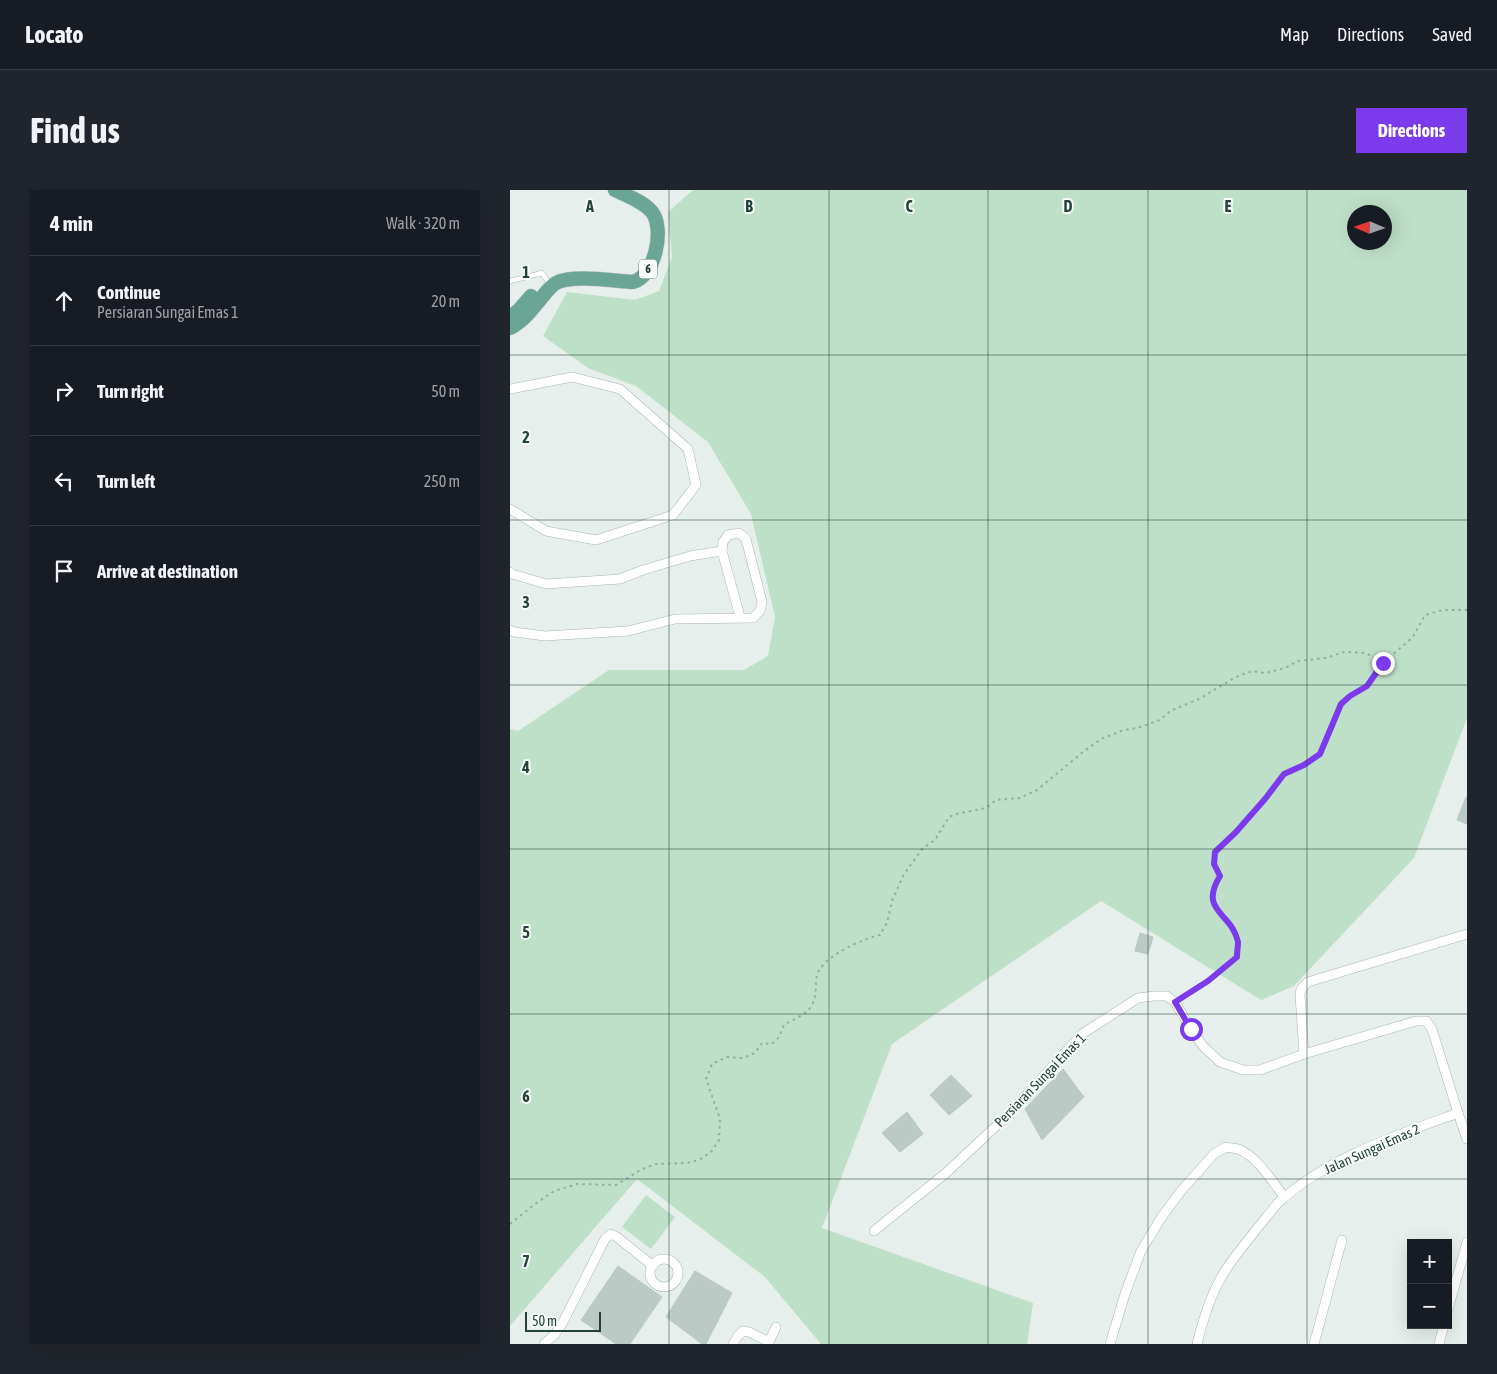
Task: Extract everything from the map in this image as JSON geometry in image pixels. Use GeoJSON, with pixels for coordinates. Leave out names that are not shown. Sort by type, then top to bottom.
{"type":"FeatureCollection","features":[{"type":"Feature","properties":{"kind":"main road","name":"6"},"geometry":{"type":"LineString","coordinates":[[510,328],[525,318],[554,274],[566,270],[632,274],[642,266],[650,242],[649,218],[642,211],[605,190]]}},
{"type":"Feature","properties":{"kind":"main road","name":"6"},"geometry":{"type":"LineString","coordinates":[[510,317],[549,283],[573,279],[633,282],[639,280],[652,261],[657,243],[658,232],[655,217],[644,205],[615,190]]}},
{"type":"Feature","properties":{"kind":"street"},"geometry":{"type":"LineString","coordinates":[[510,390],[572,377],[620,389],[688,449],[696,484],[673,515],[596,540],[546,530],[510,509]]}},
{"type":"Feature","properties":{"kind":"street"},"geometry":{"type":"LineString","coordinates":[[510,630],[545,636],[628,631],[675,618],[754,618],[760,612],[762,602],[746,539],[739,533],[728,535],[723,542],[722,551],[740,617]]}},
{"type":"Feature","properties":{"kind":"street"},"geometry":{"type":"LineString","coordinates":[[510,572],[546,584],[620,579],[690,556],[722,551]]}},
{"type":"Feature","properties":{"kind":"street"},"geometry":{"type":"LineString","coordinates":[[1304,1054],[1300,995],[1308,982],[1467,934]]}},
{"type":"Feature","properties":{"kind":"street","name":"Persiaran Sungai Emas 1"},"geometry":{"type":"LineString","coordinates":[[874,1231],[946,1173],[1011,1112],[1082,1034],[1138,998],[1168,996],[1175,1002]]}},
{"type":"Feature","properties":{"kind":"street"},"geometry":{"type":"LineString","coordinates":[[1175,1002],[1203,1046],[1220,1062],[1243,1070],[1260,1070],[1304,1054],[1416,1021],[1426,1021],[1432,1029],[1467,1139]]}},
{"type":"Feature","properties":{"kind":"street","name":"Jalan Sungai Emas 2"},"geometry":{"type":"LineString","coordinates":[[1197,1344],[1217,1288],[1228,1267],[1284,1197],[1336,1162],[1391,1138],[1458,1113]]}},
{"type":"Feature","properties":{"kind":"street"},"geometry":{"type":"LineString","coordinates":[[1110,1344],[1125,1294],[1142,1251],[1161,1218],[1181,1191],[1214,1154],[1226,1147],[1238,1149],[1248,1154],[1259,1164],[1284,1197]]}},
{"type":"Feature","properties":{"kind":"street"},"geometry":{"type":"LineString","coordinates":[[544,1344],[562,1324],[605,1239],[611,1234],[653,1266]]}},
{"type":"Feature","properties":{"kind":"street"},"geometry":{"type":"LineString","coordinates":[[1314,1344],[1342,1240]]}},
{"type":"Feature","properties":{"kind":"street"},"geometry":{"type":"LineString","coordinates":[[1452,1296],[1467,1242]]}},
{"type":"Feature","properties":{"kind":"street"},"geometry":{"type":"LineString","coordinates":[[733,1344],[743,1331],[749,1332],[768,1343],[776,1327]]}},
{"type":"Feature","properties":{"kind":"street"},"geometry":{"type":"LineString","coordinates":[[1439,1344],[1443,1329]]}},
{"type":"Feature","properties":{"kind":"lane"},"geometry":{"type":"LineString","coordinates":[[510,281],[542,273],[549,283]]}},
{"type":"Feature","properties":{"kind":"path"},"geometry":{"type":"LineString","coordinates":[[1175,1002],[1208,981],[1237,957],[1238,942],[1232,929],[1212,903],[1213,888],[1220,876],[1214,864],[1215,852],[1260,806],[1284,774],[1304,765],[1320,754],[1341,704],[1367,686],[1383,663],[1413,637],[1424,615],[1443,610],[1467,610]]}},
{"type":"Feature","properties":{"kind":"path"},"geometry":{"type":"LineString","coordinates":[[510,1224],[554,1191],[577,1184],[616,1185],[642,1169],[656,1164],[687,1163],[699,1160],[711,1152],[719,1140],[720,1119],[706,1079],[712,1064],[727,1057],[743,1058],[755,1053],[762,1043],[772,1044],[779,1037],[784,1025],[803,1015],[812,1005],[816,991],[817,976],[822,965],[832,956],[866,938],[880,935],[887,923],[892,901],[904,874],[923,848],[935,840],[949,817],[986,808],[996,800],[1020,798],[1037,790],[1101,739],[1124,730],[1137,728],[1160,720],[1170,711],[1199,699],[1236,677],[1252,671],[1265,672],[1284,668],[1298,661],[1326,658],[1344,652],[1366,653],[1383,663]]}},
{"type":"Feature","properties":{"kind":"green space"},"geometry":{"type":"Polygon","coordinates":[[[693,190],[1467,190],[1467,718],[1414,858],[1294,986],[1261,1000],[1101,901],[892,1044],[822,1228],[1033,1303],[1027,1344],[821,1344],[765,1277],[637,1179],[510,1326],[510,729],[518,731],[609,670],[744,670],[768,656],[775,617],[751,514],[708,442],[636,386],[588,368],[543,336],[567,292],[635,300],[659,291],[672,257],[668,212],[693,190]]]}},
{"type":"Feature","properties":{"kind":"green space"},"geometry":{"type":"Polygon","coordinates":[[[646,1195],[675,1217],[651,1249],[622,1227],[646,1195]]]}},
{"type":"Feature","properties":{"kind":"building"},"geometry":{"type":"Polygon","coordinates":[[[1467,798],[1467,824],[1457,820],[1467,798]]]}},
{"type":"Feature","properties":{"kind":"building"},"geometry":{"type":"Polygon","coordinates":[[[1140,933],[1153,937],[1148,954],[1135,951],[1140,933]]]}},
{"type":"Feature","properties":{"kind":"building"},"geometry":{"type":"Polygon","coordinates":[[[1063,1069],[1084,1097],[1042,1140],[1025,1109],[1063,1069]]]}},
{"type":"Feature","properties":{"kind":"building"},"geometry":{"type":"Polygon","coordinates":[[[951,1075],[972,1096],[949,1115],[930,1095],[951,1075]]]}},
{"type":"Feature","properties":{"kind":"building"},"geometry":{"type":"Polygon","coordinates":[[[907,1112],[923,1134],[900,1152],[882,1133],[907,1112]]]}},
{"type":"Feature","properties":{"kind":"building"},"geometry":{"type":"Polygon","coordinates":[[[618,1266],[662,1297],[630,1344],[616,1344],[581,1320],[618,1266]]]}},
{"type":"Feature","properties":{"kind":"building"},"geometry":{"type":"Polygon","coordinates":[[[695,1271],[732,1293],[706,1344],[702,1344],[666,1317],[695,1271]]]}},
{"type":"Feature","properties":{"kind":"route"},"geometry":{"type":"LineString","coordinates":[[1191,1029],[1175,1002],[1208,981],[1237,957],[1238,942],[1232,929],[1212,903],[1213,888],[1220,876],[1214,864],[1215,852],[1236,832],[1284,774],[1304,765],[1320,754],[1341,704],[1367,686],[1383,663]]}}]}
